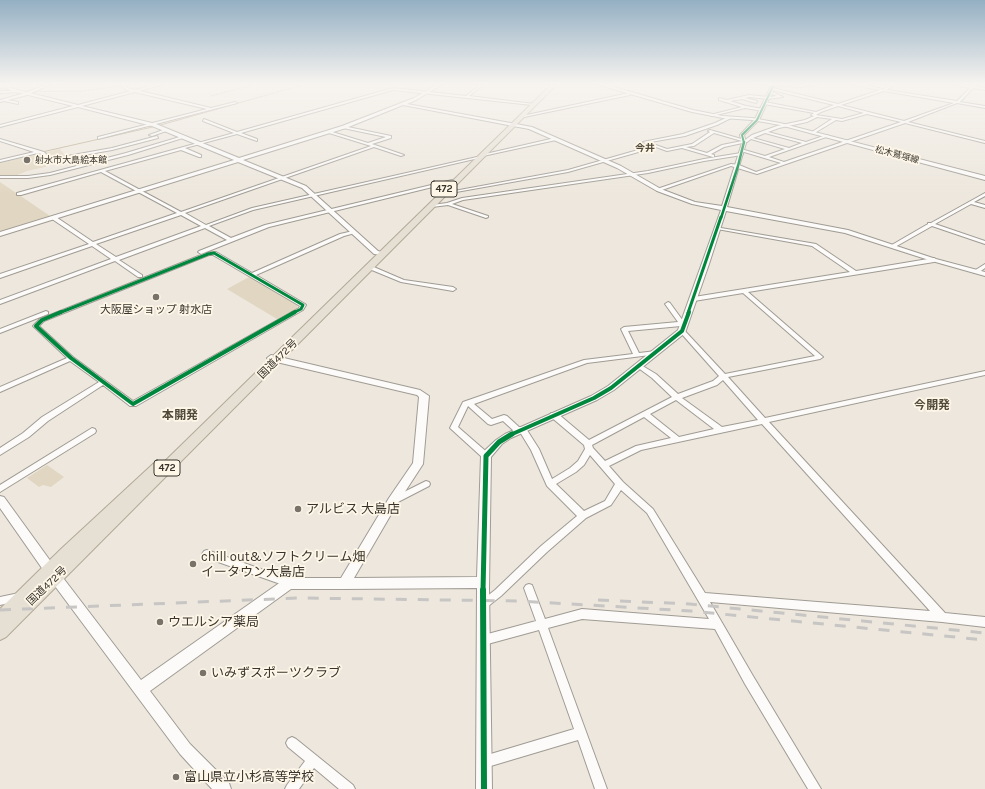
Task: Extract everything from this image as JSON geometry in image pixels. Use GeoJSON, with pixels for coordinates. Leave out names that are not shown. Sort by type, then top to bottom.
{"type":"FeatureCollection","features":[{"type":"Feature","properties":{"kind":"highway","name":"国道472号"},"geometry":{"type":"LineString","coordinates":[[0,620],[53,574],[369,267],[379,254],[432,206],[516,121]]}},
{"type":"Feature","properties":{"kind":"highway","name":"国道472号"},"geometry":{"type":"LineString","coordinates":[[513,124],[517,121]]}},
{"type":"Feature","properties":{"kind":"highway","name":"国道472号"},"geometry":{"type":"LineString","coordinates":[[274,359],[452,181],[480,157]]}},
{"type":"Feature","properties":{"kind":"highway","name":"国道472号"},"geometry":{"type":"LineString","coordinates":[[0,632],[38,587]]}},
{"type":"Feature","properties":{"kind":"highway"},"geometry":{"type":"LineString","coordinates":[[0,612],[19,597],[38,587],[38,602],[0,641]]}},
{"type":"Feature","properties":{"kind":"main road","name":"松木鷲塚線"},"geometry":{"type":"LineString","coordinates":[[761,121],[813,132],[985,178]]}},
{"type":"Feature","properties":{"kind":"street"},"geometry":{"type":"LineString","coordinates":[[0,126],[20,121]]}},
{"type":"Feature","properties":{"kind":"street"},"geometry":{"type":"LineString","coordinates":[[137,121],[167,130],[304,187],[379,254]]}},
{"type":"Feature","properties":{"kind":"street"},"geometry":{"type":"LineString","coordinates":[[100,138],[169,121]]}},
{"type":"Feature","properties":{"kind":"street"},"geometry":{"type":"LineString","coordinates":[[206,121],[256,140]]}},
{"type":"Feature","properties":{"kind":"street"},"geometry":{"type":"LineString","coordinates":[[19,194],[280,121]]}},
{"type":"Feature","properties":{"kind":"street"},"geometry":{"type":"LineString","coordinates":[[0,234],[330,132],[360,121]]}},
{"type":"Feature","properties":{"kind":"street"},"geometry":{"type":"LineString","coordinates":[[495,121],[530,128],[605,161],[659,190],[694,203],[823,226],[866,237],[934,260],[985,274]]}},
{"type":"Feature","properties":{"kind":"street"},"geometry":{"type":"LineString","coordinates":[[713,132],[693,145],[667,150],[645,142],[684,135],[722,121]]}},
{"type":"Feature","properties":{"kind":"street"},"geometry":{"type":"LineString","coordinates":[[484,789],[483,582],[486,456],[499,442],[520,430],[603,393],[656,353],[682,327],[694,298],[738,166],[744,143],[742,136],[744,132],[756,121]]}},
{"type":"Feature","properties":{"kind":"street"},"geometry":{"type":"LineString","coordinates":[[708,154],[723,146],[743,140],[746,141],[778,127],[806,121]]}},
{"type":"Feature","properties":{"kind":"street"},"geometry":{"type":"LineString","coordinates":[[813,132],[832,121]]}},
{"type":"Feature","properties":{"kind":"street"},"geometry":{"type":"LineString","coordinates":[[900,121],[985,142]]}},
{"type":"Feature","properties":{"kind":"street"},"geometry":{"type":"LineString","coordinates":[[659,190],[731,165],[756,173],[907,121]]}},
{"type":"Feature","properties":{"kind":"street"},"geometry":{"type":"LineString","coordinates":[[344,127],[390,137],[369,144]]}},
{"type":"Feature","properties":{"kind":"street"},"geometry":{"type":"LineString","coordinates":[[702,129],[743,140]]}},
{"type":"Feature","properties":{"kind":"street"},"geometry":{"type":"LineString","coordinates":[[167,130],[151,134],[200,156]]}},
{"type":"Feature","properties":{"kind":"street"},"geometry":{"type":"LineString","coordinates":[[330,132],[402,155]]}},
{"type":"Feature","properties":{"kind":"street"},"geometry":{"type":"LineString","coordinates":[[766,132],[806,143]]}},
{"type":"Feature","properties":{"kind":"street"},"geometry":{"type":"LineString","coordinates":[[766,157],[827,136]]}},
{"type":"Feature","properties":{"kind":"street"},"geometry":{"type":"LineString","coordinates":[[0,140],[43,153],[50,160],[84,154],[157,137]]}},
{"type":"Feature","properties":{"kind":"street"},"geometry":{"type":"LineString","coordinates":[[0,177],[28,177],[50,174],[124,155],[184,137]]}},
{"type":"Feature","properties":{"kind":"street"},"geometry":{"type":"LineString","coordinates":[[750,138],[789,149]]}},
{"type":"Feature","properties":{"kind":"street"},"geometry":{"type":"LineString","coordinates":[[0,302],[252,209],[555,139]]}},
{"type":"Feature","properties":{"kind":"street"},"geometry":{"type":"LineString","coordinates":[[0,276],[375,146]]}},
{"type":"Feature","properties":{"kind":"street"},"geometry":{"type":"LineString","coordinates":[[445,193],[568,170],[656,146]]}},
{"type":"Feature","properties":{"kind":"street"},"geometry":{"type":"LineString","coordinates":[[112,147],[124,155]]}},
{"type":"Feature","properties":{"kind":"street"},"geometry":{"type":"LineString","coordinates":[[682,147],[719,158]]}},
{"type":"Feature","properties":{"kind":"street"},"geometry":{"type":"LineString","coordinates":[[0,161],[38,152]]}},
{"type":"Feature","properties":{"kind":"street"},"geometry":{"type":"LineString","coordinates":[[432,206],[448,204],[462,199],[631,175],[719,158],[742,152],[766,157],[784,163]]}},
{"type":"Feature","properties":{"kind":"street"},"geometry":{"type":"LineString","coordinates":[[84,154],[98,162]]}},
{"type":"Feature","properties":{"kind":"street"},"geometry":{"type":"LineString","coordinates":[[116,157],[129,163]]}},
{"type":"Feature","properties":{"kind":"street"},"geometry":{"type":"LineString","coordinates":[[102,171],[231,240]]}},
{"type":"Feature","properties":{"kind":"street"},"geometry":{"type":"LineString","coordinates":[[50,174],[62,182]]}},
{"type":"Feature","properties":{"kind":"street"},"geometry":{"type":"LineString","coordinates":[[0,332],[267,226],[452,181]]}},
{"type":"Feature","properties":{"kind":"street"},"geometry":{"type":"LineString","coordinates":[[893,246],[985,194]]}},
{"type":"Feature","properties":{"kind":"street"},"geometry":{"type":"LineString","coordinates":[[971,202],[985,207]]}},
{"type":"Feature","properties":{"kind":"street"},"geometry":{"type":"LineString","coordinates":[[448,204],[486,216]]}},
{"type":"Feature","properties":{"kind":"street"},"geometry":{"type":"LineString","coordinates":[[54,218],[140,276]]}},
{"type":"Feature","properties":{"kind":"street"},"geometry":{"type":"LineString","coordinates":[[930,224],[985,243]]}},
{"type":"Feature","properties":{"kind":"street"},"geometry":{"type":"LineString","coordinates":[[717,228],[814,245],[855,273]]}},
{"type":"Feature","properties":{"kind":"street"},"geometry":{"type":"LineString","coordinates":[[252,275],[342,235],[353,232]]}},
{"type":"Feature","properties":{"kind":"street"},"geometry":{"type":"LineString","coordinates":[[208,254],[214,254],[252,275],[303,305],[302,309],[133,404],[71,358],[36,326],[42,320],[208,254]]}},
{"type":"Feature","properties":{"kind":"street"},"geometry":{"type":"LineString","coordinates":[[694,298],[934,260]]}},
{"type":"Feature","properties":{"kind":"street"},"geometry":{"type":"LineString","coordinates":[[976,272],[985,266]]}},
{"type":"Feature","properties":{"kind":"street"},"geometry":{"type":"LineString","coordinates":[[369,267],[403,281],[453,290]]}},
{"type":"Feature","properties":{"kind":"street"},"geometry":{"type":"LineString","coordinates":[[550,484],[573,470],[581,463],[589,446],[676,397],[715,383],[723,376],[820,357],[744,291]]}},
{"type":"Feature","properties":{"kind":"street"},"geometry":{"type":"LineString","coordinates":[[668,304],[682,327],[723,376],[942,617]]}},
{"type":"Feature","properties":{"kind":"street"},"geometry":{"type":"LineString","coordinates":[[637,355],[624,329],[682,327]]}},
{"type":"Feature","properties":{"kind":"street"},"geometry":{"type":"LineString","coordinates":[[486,456],[454,428],[466,404],[577,364],[656,353]]}},
{"type":"Feature","properties":{"kind":"street"},"geometry":{"type":"LineString","coordinates":[[0,390],[71,358]]}},
{"type":"Feature","properties":{"kind":"street"},"geometry":{"type":"LineString","coordinates":[[274,359],[422,394],[424,396],[418,464],[393,501],[344,584]]}},
{"type":"Feature","properties":{"kind":"street"},"geometry":{"type":"LineString","coordinates":[[639,366],[654,376],[676,397],[720,430]]}},
{"type":"Feature","properties":{"kind":"street"},"geometry":{"type":"LineString","coordinates":[[604,465],[639,448],[985,373]]}},
{"type":"Feature","properties":{"kind":"street"},"geometry":{"type":"LineString","coordinates":[[0,452],[26,435],[45,419],[103,382]]}},
{"type":"Feature","properties":{"kind":"street"},"geometry":{"type":"LineString","coordinates":[[469,403],[491,422],[504,418],[520,430],[535,449],[550,484],[583,516]]}},
{"type":"Feature","properties":{"kind":"street"},"geometry":{"type":"LineString","coordinates":[[645,414],[677,439]]}},
{"type":"Feature","properties":{"kind":"street"},"geometry":{"type":"LineString","coordinates":[[554,415],[589,446],[620,484],[648,508],[815,789]]}},
{"type":"Feature","properties":{"kind":"street"},"geometry":{"type":"LineString","coordinates":[[0,489],[92,430]]}},
{"type":"Feature","properties":{"kind":"street"},"geometry":{"type":"LineString","coordinates":[[393,501],[426,484]]}},
{"type":"Feature","properties":{"kind":"street"},"geometry":{"type":"LineString","coordinates":[[484,604],[583,516],[608,503],[620,484]]}},
{"type":"Feature","properties":{"kind":"street"},"geometry":{"type":"LineString","coordinates":[[0,500],[53,574],[185,749],[222,789]]}},
{"type":"Feature","properties":{"kind":"street"},"geometry":{"type":"LineString","coordinates":[[207,554],[288,583],[344,584],[483,582]]}},
{"type":"Feature","properties":{"kind":"street"},"geometry":{"type":"LineString","coordinates":[[140,689],[288,583]]}},
{"type":"Feature","properties":{"kind":"street"},"geometry":{"type":"LineString","coordinates":[[529,588],[601,789]]}},
{"type":"Feature","properties":{"kind":"street"},"geometry":{"type":"LineString","coordinates":[[0,601],[19,597]]}},
{"type":"Feature","properties":{"kind":"street"},"geometry":{"type":"LineString","coordinates":[[702,597],[985,622]]}},
{"type":"Feature","properties":{"kind":"street"},"geometry":{"type":"LineString","coordinates":[[484,640],[582,614],[718,624]]}},
{"type":"Feature","properties":{"kind":"street"},"geometry":{"type":"LineString","coordinates":[[484,762],[581,733]]}},
{"type":"Feature","properties":{"kind":"street"},"geometry":{"type":"LineString","coordinates":[[292,743],[349,789]]}},
{"type":"Feature","properties":{"kind":"street"},"geometry":{"type":"LineString","coordinates":[[291,789],[313,760]]}},
{"type":"Feature","properties":{"kind":"shaded area"},"geometry":{"type":"Polygon","coordinates":[[[60,149],[64,154],[58,159],[51,160],[49,165],[45,167],[27,171],[15,176],[0,177],[0,163],[60,149]]]}},
{"type":"Feature","properties":{"kind":"shaded area"},"geometry":{"type":"Polygon","coordinates":[[[0,182],[53,218],[0,234],[0,182]]]}},
{"type":"Feature","properties":{"kind":"shaded area"},"geometry":{"type":"Polygon","coordinates":[[[249,277],[298,304],[297,309],[277,319],[227,289],[249,277]]]}},
{"type":"Feature","properties":{"kind":"shaded area"},"geometry":{"type":"Polygon","coordinates":[[[47,465],[64,477],[51,487],[43,485],[39,487],[27,478],[47,465]]]}},
{"type":"Feature","properties":{"kind":"waterway"},"geometry":{"type":"LineString","coordinates":[[42,152],[175,121]]}},
{"type":"Feature","properties":{"kind":"railway"},"geometry":{"type":"LineString","coordinates":[[0,610],[299,598],[519,601],[691,611],[985,640]]}},
{"type":"Feature","properties":{"kind":"railway"},"geometry":{"type":"LineString","coordinates":[[598,600],[690,604],[985,633]]}},
{"type":"Feature","properties":{"kind":"cycle path"},"geometry":{"type":"LineString","coordinates":[[484,789],[483,588],[486,456],[499,442],[508,436],[594,398],[611,388],[682,331],[738,166],[744,143],[742,135],[756,121]]}},
{"type":"Feature","properties":{"kind":"cycle path"},"geometry":{"type":"LineString","coordinates":[[214,253],[303,305],[301,309],[133,404],[71,358],[36,326],[42,320],[208,254],[214,253]]}},
{"type":"Feature","properties":{"kind":"place","name":"射水市大島絵本館"},"geometry":{"type":"Point","coordinates":[27,160]}},
{"type":"Feature","properties":{"kind":"place","name":"大阪屋ショップ 射水店"},"geometry":{"type":"Point","coordinates":[156,297]}},
{"type":"Feature","properties":{"kind":"place","name":"アルビス 大島店"},"geometry":{"type":"Point","coordinates":[298,509]}},
{"type":"Feature","properties":{"kind":"place","name":"chill out&ソフトクリーム畑 イータウン大島店"},"geometry":{"type":"Point","coordinates":[193,564]}},
{"type":"Feature","properties":{"kind":"place","name":"ウエルシア薬局"},"geometry":{"type":"Point","coordinates":[160,622]}},
{"type":"Feature","properties":{"kind":"place","name":"いみずスポーツクラブ"},"geometry":{"type":"Point","coordinates":[203,673]}},
{"type":"Feature","properties":{"kind":"place","name":"富山県立小杉高等学校"},"geometry":{"type":"Point","coordinates":[176,777]}},
{"type":"Feature","properties":{"kind":"district","name":"今井"},"geometry":{"type":"Point","coordinates":[645,148]}},
{"type":"Feature","properties":{"kind":"district","name":"今開発"},"geometry":{"type":"Point","coordinates":[932,406]}},
{"type":"Feature","properties":{"kind":"district","name":"本開発"},"geometry":{"type":"Point","coordinates":[180,416]}}]}
